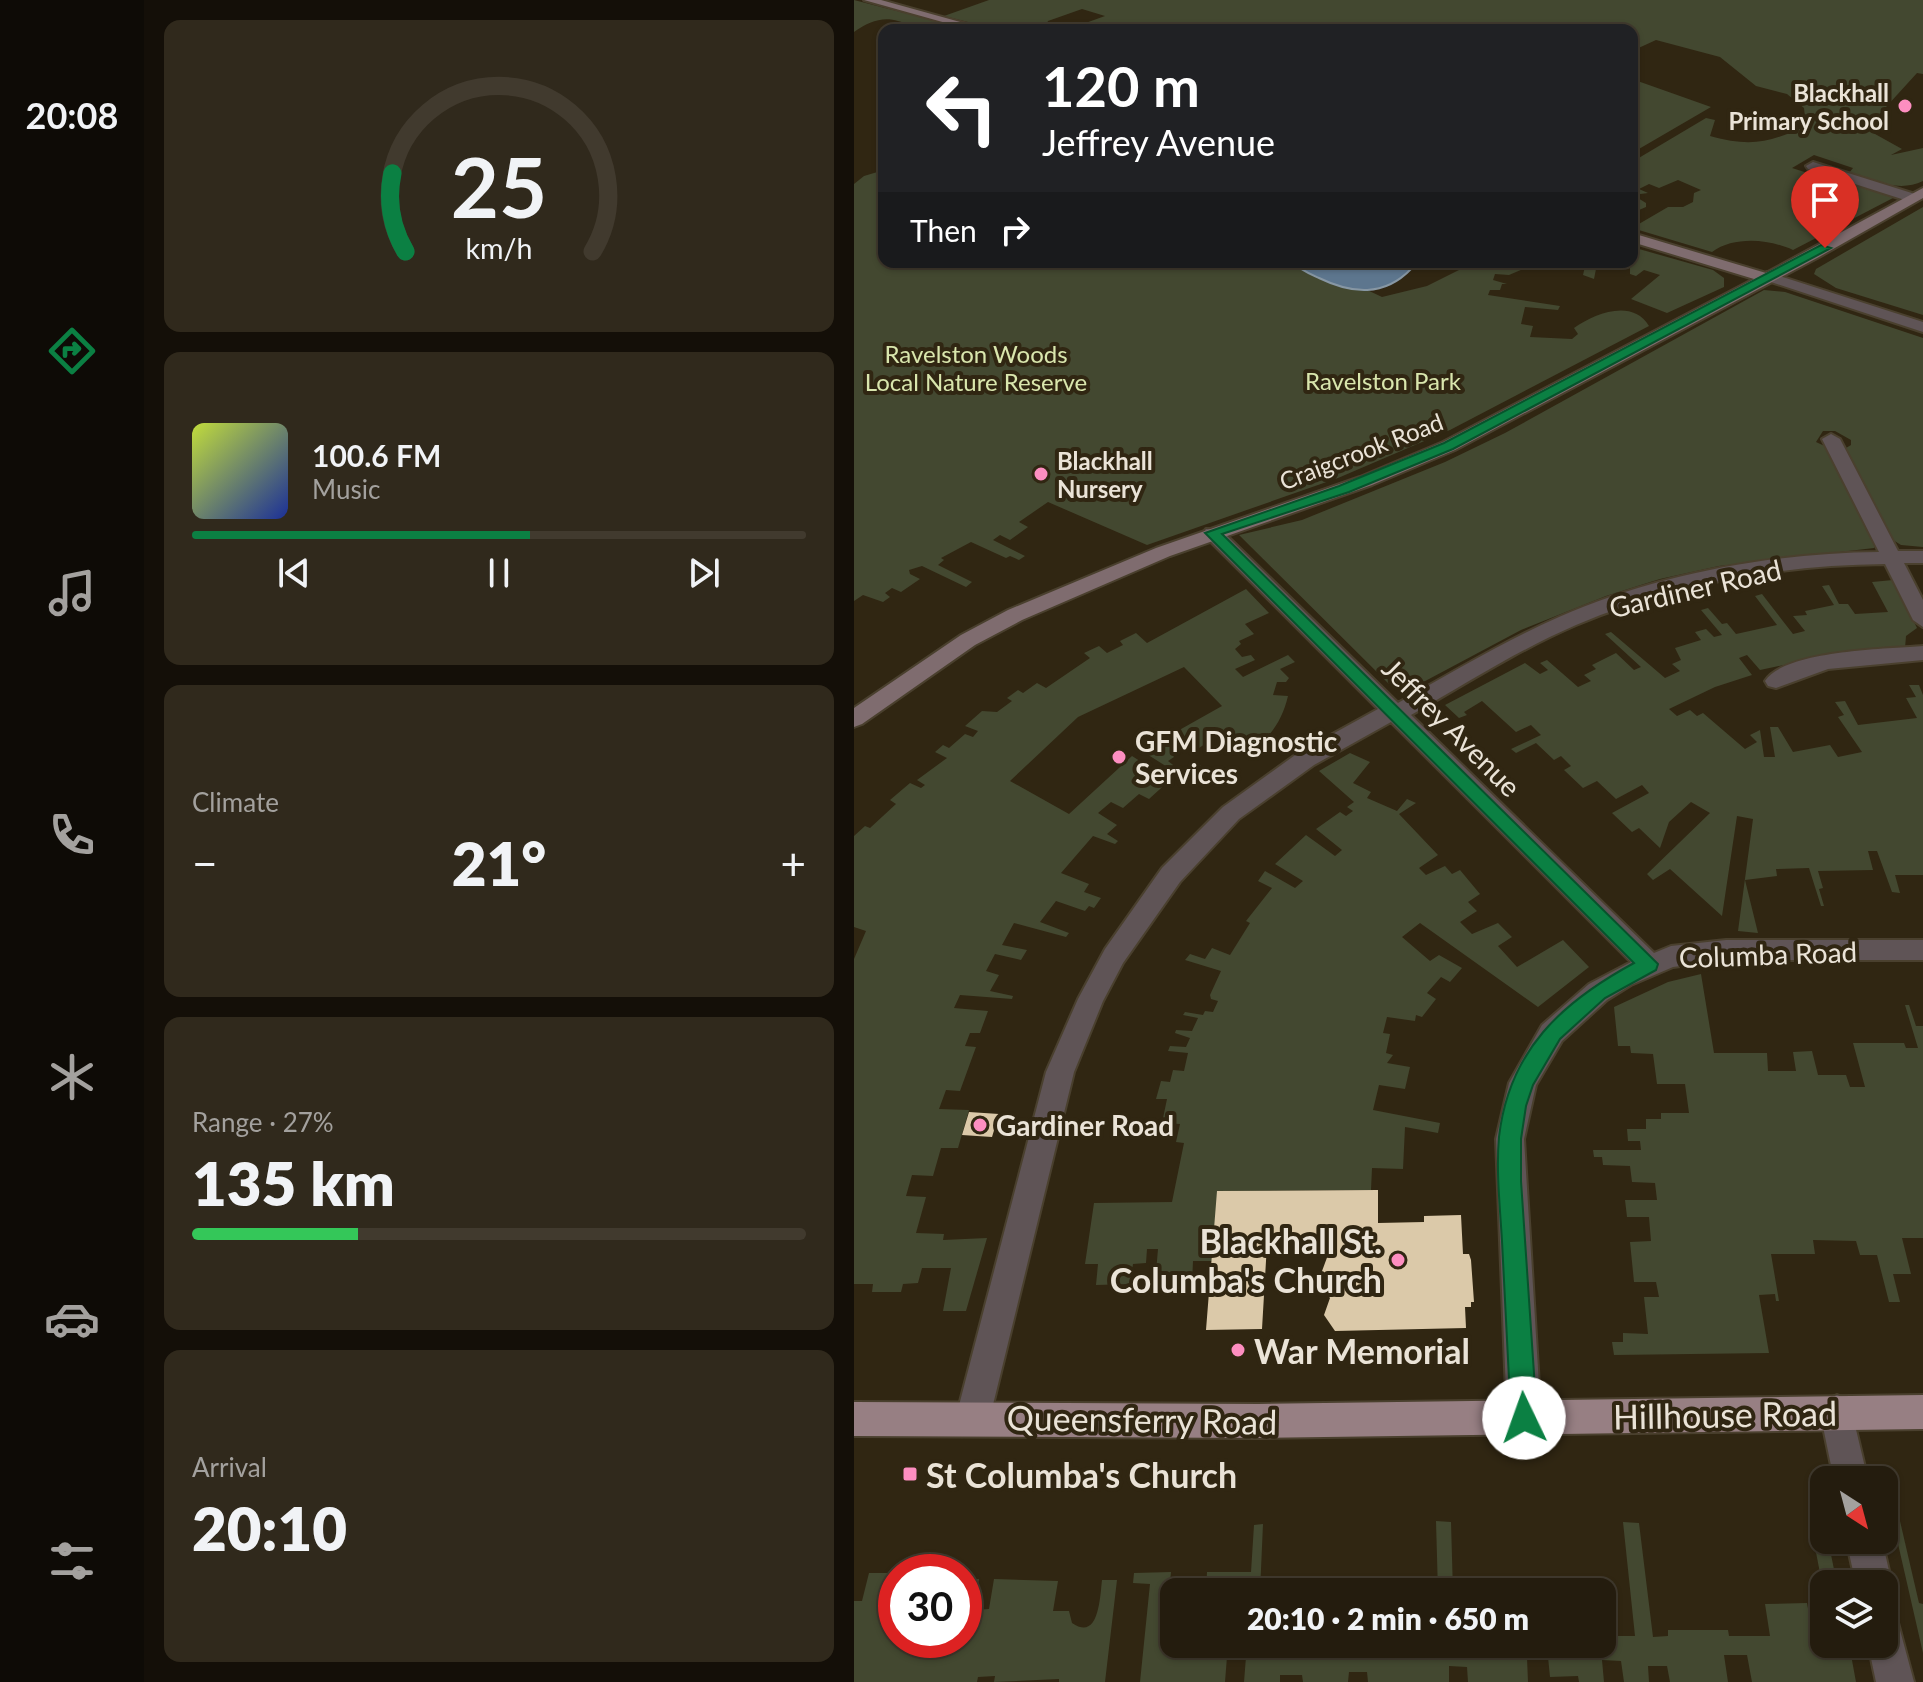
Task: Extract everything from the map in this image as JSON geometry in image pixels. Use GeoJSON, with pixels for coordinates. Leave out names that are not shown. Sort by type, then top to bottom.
{"type":"FeatureCollection","features":[{"type":"Feature","properties":{"kind":"main road","name":"Hillhouse Road"},"geometry":{"type":"LineString","coordinates":[[1431,1419],[1923,1412]]}},
{"type":"Feature","properties":{"kind":"main road","name":"Queensferry Road"},"geometry":{"type":"LineString","coordinates":[[854,1419],[1431,1419]]}},
{"type":"Feature","properties":{"kind":"street"},"geometry":{"type":"LineString","coordinates":[[869,0],[961,24]]}},
{"type":"Feature","properties":{"kind":"street"},"geometry":{"type":"LineString","coordinates":[[1813,166],[1918,195]]}},
{"type":"Feature","properties":{"kind":"street","name":"Craigcrook Road"},"geometry":{"type":"LineString","coordinates":[[854,719],[948,653],[1015,615],[1213,533],[1366,481],[1449,446],[1814,254],[1918,195]]}},
{"type":"Feature","properties":{"kind":"street"},"geometry":{"type":"LineString","coordinates":[[1638,239],[1923,327]]}},
{"type":"Feature","properties":{"kind":"street"},"geometry":{"type":"LineString","coordinates":[[1831,439],[1923,620]]}},
{"type":"Feature","properties":{"kind":"street","name":"Jeffrey Avenue"},"geometry":{"type":"LineString","coordinates":[[1213,533],[1649,964]]}},
{"type":"Feature","properties":{"kind":"street","name":"Gardiner Road"},"geometry":{"type":"LineString","coordinates":[[973,1417],[1060,1072],[1081,1020],[1114,956],[1171,875],[1231,813],[1299,763],[1523,642],[1619,602],[1678,586],[1763,569],[1923,557]]}},
{"type":"Feature","properties":{"kind":"street"},"geometry":{"type":"LineString","coordinates":[[1776,681],[1822,664],[1923,653]]}},
{"type":"Feature","properties":{"kind":"street","name":"Columba Road"},"geometry":{"type":"LineString","coordinates":[[1524,1418],[1510,1139],[1523,1083],[1552,1033],[1598,992],[1649,964],[1693,952],[1923,950]]}},
{"type":"Feature","properties":{"kind":"street"},"geometry":{"type":"LineString","coordinates":[[1837,1412],[1848,1466]]}},
{"type":"Feature","properties":{"kind":"street"},"geometry":{"type":"LineString","coordinates":[[1890,1658],[1895,1682]]}},
{"type":"Feature","properties":{"kind":"green space"},"geometry":{"type":"Polygon","coordinates":[[[854,0],[948,24],[906,24],[888,19],[874,21],[854,32],[854,0]]]}},
{"type":"Feature","properties":{"kind":"green space"},"geometry":{"type":"Polygon","coordinates":[[[989,0],[1923,0],[1923,74],[1917,73],[1866,129],[1902,149],[1891,155],[1923,148],[1923,181],[1905,186],[1886,184],[1849,173],[1853,168],[1814,155],[1792,168],[1820,177],[1848,178],[1844,182],[1855,186],[1861,182],[1894,195],[1793,250],[1773,243],[1741,241],[1712,252],[1638,230],[1638,224],[1668,207],[1683,207],[1693,202],[1694,193],[1701,190],[1678,180],[1659,188],[1649,184],[1639,189],[1648,193],[1638,194],[1638,158],[1706,118],[1715,120],[1710,136],[1748,142],[1770,140],[1806,126],[1804,108],[1787,94],[1756,86],[1720,57],[1656,40],[1638,48],[1638,24],[1083,24],[1105,16],[1082,9],[1047,24],[975,24],[944,16],[989,0]]]}},
{"type":"Feature","properties":{"kind":"green space"},"geometry":{"type":"Polygon","coordinates":[[[1638,81],[1711,107],[1638,150],[1638,81]]]}},
{"type":"Feature","properties":{"kind":"green space"},"geometry":{"type":"Polygon","coordinates":[[[878,172],[878,268],[1321,268],[1382,297],[1427,286],[1463,268],[1525,268],[1509,275],[1495,274],[1493,280],[1507,284],[1502,284],[1500,290],[1490,290],[1488,295],[1560,306],[1558,310],[1525,307],[1521,324],[1533,326],[1530,337],[1572,339],[1578,334],[1574,328],[1613,311],[1633,313],[1642,317],[1649,326],[1450,430],[1338,478],[1147,545],[1048,502],[1019,522],[1028,527],[1010,540],[1000,535],[993,540],[1025,556],[1019,560],[1010,556],[1006,558],[971,542],[941,558],[944,560],[938,565],[972,582],[966,587],[922,566],[909,570],[910,574],[920,579],[901,592],[892,588],[885,593],[890,597],[883,602],[863,595],[854,601],[854,184],[864,176],[878,172]]]}},
{"type":"Feature","properties":{"kind":"green space"},"geometry":{"type":"Polygon","coordinates":[[[1638,198],[1646,203],[1646,207],[1638,210],[1638,198]]]}},
{"type":"Feature","properties":{"kind":"green space"},"geometry":{"type":"Polygon","coordinates":[[[1923,207],[1923,315],[1836,288],[1814,274],[1816,269],[1923,207]]]}},
{"type":"Feature","properties":{"kind":"green space"},"geometry":{"type":"Polygon","coordinates":[[[1638,249],[1713,270],[1724,278],[1724,287],[1667,313],[1631,299],[1660,275],[1644,270],[1636,276],[1630,274],[1630,268],[1638,268],[1638,249]]]}},
{"type":"Feature","properties":{"kind":"green space"},"geometry":{"type":"Polygon","coordinates":[[[1585,268],[1596,268],[1594,279],[1583,275],[1585,268]]]}},
{"type":"Feature","properties":{"kind":"green space"},"geometry":{"type":"Polygon","coordinates":[[[1764,290],[1785,292],[1923,338],[1923,547],[1901,545],[1893,540],[1846,448],[1851,445],[1851,440],[1835,431],[1823,431],[1816,442],[1831,449],[1876,545],[1874,548],[1719,566],[1660,579],[1606,596],[1521,630],[1414,687],[1400,689],[1389,684],[1239,535],[1302,520],[1445,462],[1505,433],[1764,290]]]}},
{"type":"Feature","properties":{"kind":"green space"},"geometry":{"type":"Polygon","coordinates":[[[1893,580],[1917,628],[1906,636],[1905,648],[1812,659],[1760,670],[1747,655],[1739,658],[1752,675],[1715,687],[1669,709],[1677,716],[1690,710],[1697,716],[1703,713],[1745,749],[1757,742],[1750,735],[1760,730],[1764,757],[1775,757],[1770,727],[1778,727],[1793,752],[1830,745],[1838,757],[1862,752],[1838,717],[1844,715],[1835,702],[1845,701],[1858,725],[1917,718],[1906,698],[1916,697],[1909,685],[1919,685],[1923,695],[1923,875],[1895,875],[1900,893],[1892,892],[1877,851],[1868,851],[1873,870],[1818,871],[1823,888],[1819,889],[1824,906],[1821,906],[1809,868],[1776,869],[1777,876],[1745,880],[1758,933],[1738,931],[1753,819],[1737,816],[1722,916],[1670,869],[1653,880],[1647,874],[1710,813],[1691,802],[1669,822],[1660,848],[1639,828],[1632,832],[1612,813],[1649,793],[1642,785],[1616,799],[1597,781],[1583,788],[1564,770],[1571,766],[1561,756],[1554,760],[1536,743],[1516,753],[1511,749],[1541,735],[1531,725],[1516,732],[1482,701],[1459,718],[1445,705],[1525,663],[1540,674],[1548,670],[1540,663],[1547,660],[1578,687],[1591,681],[1584,675],[1596,669],[1592,665],[1616,653],[1634,670],[1641,667],[1605,634],[1611,632],[1665,678],[1680,671],[1672,664],[1681,660],[1675,648],[1701,640],[1695,632],[1706,629],[1714,637],[1722,635],[1701,610],[1708,608],[1736,634],[1777,625],[1755,596],[1762,594],[1793,634],[1805,631],[1793,616],[1807,615],[1805,611],[1834,605],[1822,586],[1829,585],[1839,604],[1848,604],[1855,614],[1888,612],[1872,582],[1893,580]]]}},
{"type":"Feature","properties":{"kind":"green space"},"geometry":{"type":"Polygon","coordinates":[[[1246,589],[1269,613],[1245,624],[1254,634],[1239,641],[1241,644],[1235,649],[1242,657],[1251,655],[1255,660],[1235,669],[1243,677],[1288,655],[1295,662],[1280,669],[1289,678],[1286,682],[1277,682],[1273,695],[1288,696],[1274,729],[1255,748],[1247,754],[1220,734],[1196,750],[1185,742],[1170,752],[1174,757],[1168,761],[1182,772],[1197,763],[1201,766],[1183,777],[1142,751],[1222,706],[1184,667],[1078,717],[1010,781],[1069,814],[1132,756],[1170,780],[1149,799],[1139,794],[1123,808],[1111,802],[1098,813],[1117,825],[1107,834],[1118,841],[1115,844],[1093,836],[1061,873],[1089,884],[1084,892],[1101,898],[1094,908],[1089,906],[1085,911],[1056,901],[1040,922],[1069,933],[1066,937],[1014,923],[1002,945],[1027,950],[1021,960],[995,954],[986,971],[999,975],[990,991],[1013,996],[1012,999],[960,995],[954,1008],[988,1011],[980,1033],[970,1033],[965,1046],[976,1047],[960,1091],[946,1090],[939,1109],[969,1110],[958,1148],[941,1148],[933,1176],[912,1175],[906,1196],[926,1197],[916,1233],[944,1234],[943,1240],[987,1238],[966,1311],[943,1311],[951,1268],[922,1268],[918,1283],[903,1284],[901,1292],[872,1292],[873,1284],[854,1284],[854,959],[866,931],[854,927],[854,836],[865,826],[870,828],[896,804],[890,800],[910,783],[921,788],[925,785],[917,780],[947,758],[935,752],[943,745],[949,748],[965,734],[973,737],[978,731],[965,726],[982,711],[997,712],[1012,701],[1007,698],[1018,690],[1023,693],[1037,683],[1046,688],[1090,658],[1084,653],[1099,646],[1107,653],[1123,645],[1120,641],[1136,633],[1147,643],[1246,589]]]}},
{"type":"Feature","properties":{"kind":"green space"},"geometry":{"type":"Polygon","coordinates":[[[1350,753],[1370,762],[1353,783],[1371,792],[1367,798],[1397,811],[1407,799],[1416,803],[1399,814],[1438,855],[1419,868],[1426,875],[1445,866],[1452,874],[1460,870],[1480,894],[1468,902],[1477,911],[1460,922],[1472,934],[1498,923],[1512,937],[1498,946],[1517,967],[1563,940],[1589,967],[1538,1007],[1420,923],[1402,937],[1430,961],[1439,955],[1462,968],[1450,982],[1441,977],[1427,993],[1436,999],[1422,1017],[1416,1015],[1415,1021],[1387,1017],[1383,1033],[1390,1034],[1386,1053],[1393,1055],[1387,1063],[1410,1067],[1405,1089],[1379,1085],[1373,1110],[1440,1123],[1438,1133],[1405,1127],[1403,1169],[1372,1168],[1371,1190],[1218,1191],[1212,1261],[1193,1261],[1192,1283],[1155,1284],[1158,1249],[1147,1249],[1146,1263],[1133,1264],[1130,1284],[1096,1285],[1098,1264],[1085,1264],[1094,1203],[1172,1202],[1184,1143],[1176,1142],[1180,1124],[1162,1123],[1167,1099],[1156,1099],[1161,1081],[1170,1082],[1173,1070],[1184,1071],[1188,1053],[1168,1051],[1170,1046],[1186,1047],[1190,1038],[1175,1033],[1176,1030],[1192,1031],[1198,1018],[1183,1015],[1185,1012],[1203,1015],[1205,1011],[1213,1012],[1218,1001],[1211,999],[1210,995],[1221,971],[1185,960],[1190,954],[1205,959],[1212,948],[1230,955],[1250,923],[1246,921],[1272,888],[1258,881],[1265,871],[1295,888],[1303,881],[1275,864],[1306,835],[1335,856],[1342,850],[1316,829],[1340,812],[1346,816],[1353,811],[1347,807],[1354,802],[1319,771],[1350,753]]]}},
{"type":"Feature","properties":{"kind":"green space"},"geometry":{"type":"Polygon","coordinates":[[[1701,974],[1714,1053],[1767,1053],[1768,1071],[1796,1071],[1793,1052],[1812,1051],[1818,1075],[1846,1075],[1850,1087],[1865,1087],[1853,1043],[1904,1043],[1906,1048],[1918,1048],[1905,1005],[1909,1005],[1916,1026],[1923,1026],[1923,1238],[1902,1238],[1911,1274],[1893,1274],[1900,1302],[1889,1302],[1877,1255],[1860,1255],[1856,1241],[1813,1240],[1815,1254],[1771,1254],[1779,1301],[1776,1301],[1775,1294],[1759,1295],[1769,1353],[1614,1355],[1612,1342],[1623,1342],[1623,1333],[1648,1334],[1644,1297],[1659,1297],[1656,1282],[1634,1282],[1630,1242],[1651,1241],[1649,1217],[1627,1217],[1625,1200],[1657,1200],[1655,1183],[1632,1182],[1630,1166],[1603,1165],[1602,1157],[1594,1157],[1593,1150],[1641,1150],[1640,1141],[1628,1141],[1627,1129],[1646,1129],[1646,1119],[1661,1119],[1661,1113],[1689,1113],[1685,1084],[1657,1084],[1653,1054],[1631,1053],[1630,1046],[1618,1046],[1614,1007],[1668,982],[1701,974]]]}},
{"type":"Feature","properties":{"kind":"green space"},"geometry":{"type":"Polygon","coordinates":[[[1436,1521],[1451,1522],[1453,1578],[1438,1578],[1436,1521]]]}},
{"type":"Feature","properties":{"kind":"green space"},"geometry":{"type":"Polygon","coordinates":[[[1898,1521],[1919,1603],[1923,1604],[1923,1653],[1898,1544],[1898,1521]]]}},
{"type":"Feature","properties":{"kind":"green space"},"geometry":{"type":"Polygon","coordinates":[[[1623,1522],[1639,1523],[1653,1637],[1668,1636],[1668,1630],[1728,1630],[1729,1636],[1770,1636],[1765,1604],[1807,1603],[1810,1658],[1852,1658],[1856,1682],[1752,1682],[1747,1655],[1724,1655],[1728,1682],[1670,1682],[1667,1666],[1648,1666],[1649,1682],[1624,1682],[1621,1661],[1602,1660],[1604,1682],[1579,1682],[1578,1676],[1550,1677],[1548,1658],[1616,1658],[1616,1636],[1635,1636],[1623,1522]]]}},
{"type":"Feature","properties":{"kind":"green space"},"geometry":{"type":"Polygon","coordinates":[[[1263,1524],[1261,1578],[1207,1578],[1207,1572],[1251,1572],[1254,1525],[1263,1524]]]}},
{"type":"Feature","properties":{"kind":"green space"},"geometry":{"type":"Polygon","coordinates":[[[1816,1554],[1831,1554],[1834,1570],[1819,1570],[1816,1554]]]}},
{"type":"Feature","properties":{"kind":"green space"},"geometry":{"type":"Polygon","coordinates":[[[1171,1572],[1170,1578],[1160,1578],[1160,1658],[1227,1658],[1225,1682],[1140,1682],[1150,1584],[1133,1583],[1134,1573],[1171,1572]]]}},
{"type":"Feature","properties":{"kind":"green space"},"geometry":{"type":"Polygon","coordinates":[[[869,1573],[878,1573],[878,1658],[982,1658],[982,1609],[989,1609],[994,1579],[1058,1581],[1053,1611],[1069,1611],[1072,1623],[1081,1627],[1088,1627],[1093,1622],[1099,1606],[1102,1580],[1117,1580],[1105,1682],[1059,1682],[1059,1679],[994,1682],[995,1676],[978,1677],[977,1682],[854,1682],[854,1601],[862,1601],[869,1573]]]}},
{"type":"Feature","properties":{"kind":"green space"},"geometry":{"type":"Polygon","coordinates":[[[1246,1658],[1527,1658],[1528,1682],[1468,1682],[1467,1667],[1449,1666],[1449,1682],[1368,1682],[1367,1672],[1349,1672],[1348,1682],[1303,1682],[1302,1675],[1280,1675],[1280,1682],[1244,1682],[1246,1658]]]}},
{"type":"Feature","properties":{"kind":"water"},"geometry":{"type":"Polygon","coordinates":[[[1300,268],[1411,269],[1390,284],[1367,290],[1331,283],[1300,268]]]}},
{"type":"Feature","properties":{"kind":"building","name":"Gardiner Road"},"geometry":{"type":"Polygon","coordinates":[[[969,1112],[999,1114],[992,1137],[962,1135],[969,1112]]]}},
{"type":"Feature","properties":{"kind":"building","name":"Blackhall St. Columba's Church"},"geometry":{"type":"Polygon","coordinates":[[[1378,1190],[1378,1223],[1424,1222],[1424,1216],[1461,1215],[1463,1254],[1469,1254],[1471,1260],[1474,1302],[1471,1302],[1471,1307],[1465,1307],[1466,1328],[1335,1331],[1324,1315],[1330,1298],[1318,1282],[1332,1244],[1267,1244],[1262,1329],[1206,1330],[1217,1191],[1378,1190]]]}},
{"type":"Feature","properties":{"kind":"place","name":"Blackhall Primary School"},"geometry":{"type":"Point","coordinates":[1905,106]}},
{"type":"Feature","properties":{"kind":"place","name":"Blackhall Nursery"},"geometry":{"type":"Point","coordinates":[1041,474]}},
{"type":"Feature","properties":{"kind":"place","name":"GFM Diagnostic Services"},"geometry":{"type":"Point","coordinates":[1119,757]}},
{"type":"Feature","properties":{"kind":"place","name":"Gardiner Road"},"geometry":{"type":"Point","coordinates":[980,1125]}},
{"type":"Feature","properties":{"kind":"place","name":"Blackhall St. Columba's Church"},"geometry":{"type":"Point","coordinates":[1398,1260]}},
{"type":"Feature","properties":{"kind":"place","name":"War Memorial"},"geometry":{"type":"Point","coordinates":[1238,1350]}},
{"type":"Feature","properties":{"kind":"place","name":"St Columba's Church"},"geometry":{"type":"Point","coordinates":[910,1474]}},
{"type":"Feature","properties":{"kind":"route"},"geometry":{"type":"LineString","coordinates":[[1524,1418],[1510,1181],[1510,1139],[1516,1106],[1523,1083],[1552,1033],[1598,992],[1649,964],[1213,533],[1344,489],[1449,446],[1738,291],[1825,248]]}},
{"type":"Feature","properties":{"kind":"park label","name":"Ravelston Woods Local Nature Reserve"},"geometry":{"type":"Point","coordinates":[976,367]}},
{"type":"Feature","properties":{"kind":"park label","name":"Ravelston Park"},"geometry":{"type":"Point","coordinates":[1383,380]}}]}
